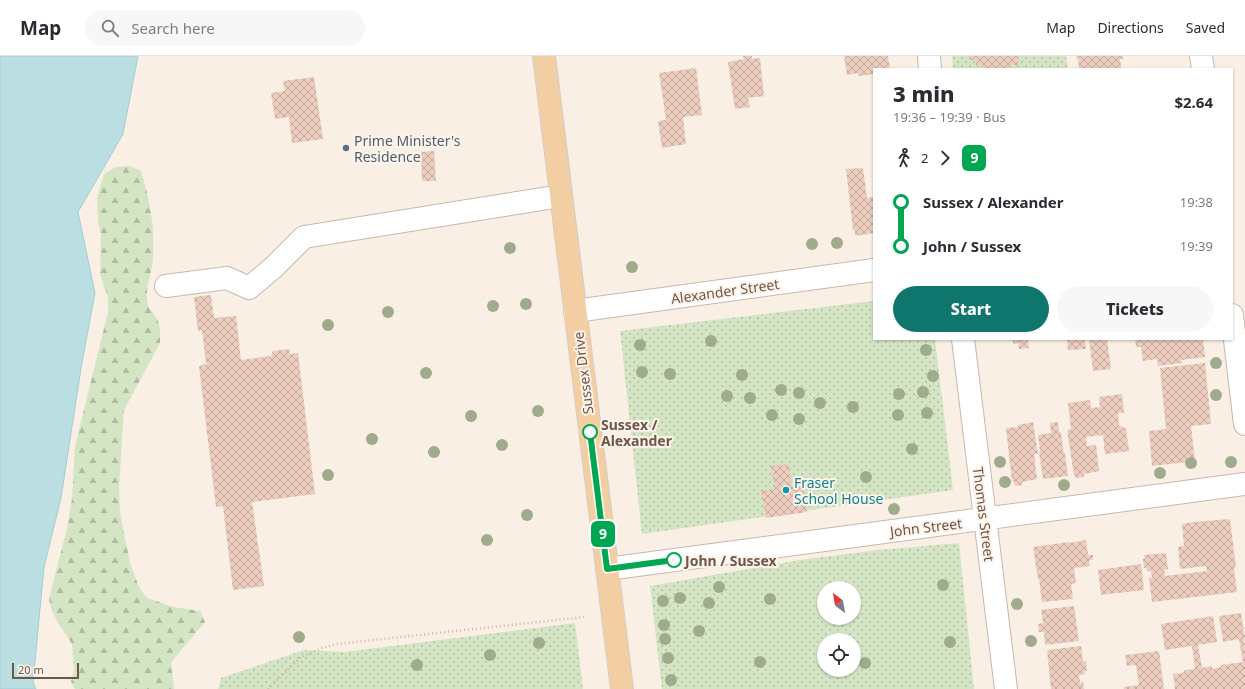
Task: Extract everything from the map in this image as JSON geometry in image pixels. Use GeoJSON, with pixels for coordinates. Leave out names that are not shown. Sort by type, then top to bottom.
{"type":"FeatureCollection","features":[{"type":"Feature","properties":{"kind":"main road","name":"Sussex Drive"},"geometry":{"type":"LineString","coordinates":[[544,56],[622,689]]}},
{"type":"Feature","properties":{"kind":"street"},"geometry":{"type":"LineString","coordinates":[[929,56],[930,68]]}},
{"type":"Feature","properties":{"kind":"street"},"geometry":{"type":"LineString","coordinates":[[1201,56],[1203,68]]}},
{"type":"Feature","properties":{"kind":"street"},"geometry":{"type":"LineString","coordinates":[[166,286],[227,278],[249,288],[274,268],[304,237],[561,196]]}},
{"type":"Feature","properties":{"kind":"street","name":"Alexander Street"},"geometry":{"type":"LineString","coordinates":[[575,311],[873,270]]}},
{"type":"Feature","properties":{"kind":"street"},"geometry":{"type":"LineString","coordinates":[[1233,319],[1241,350],[1245,424]]}},
{"type":"Feature","properties":{"kind":"street","name":"Thomas Street"},"geometry":{"type":"LineString","coordinates":[[963,340],[1006,689]]}},
{"type":"Feature","properties":{"kind":"street","name":"John Street"},"geometry":{"type":"LineString","coordinates":[[607,569],[1245,484]]}},
{"type":"Feature","properties":{"kind":"path"},"geometry":{"type":"LineString","coordinates":[[268,689],[300,658],[322,648],[337,644],[584,617]]}},
{"type":"Feature","properties":{"kind":"green space"},"geometry":{"type":"Polygon","coordinates":[[[952,56],[969,56],[969,60],[976,60],[976,66],[981,65],[982,68],[953,68],[952,56]]]}},
{"type":"Feature","properties":{"kind":"green space"},"geometry":{"type":"Polygon","coordinates":[[[1018,56],[1066,56],[1068,68],[1011,68],[1011,65],[1019,65],[1018,56]]]}},
{"type":"Feature","properties":{"kind":"green space"},"geometry":{"type":"Polygon","coordinates":[[[130,166],[141,171],[147,192],[152,226],[153,248],[147,298],[149,308],[157,319],[159,325],[160,343],[124,410],[119,487],[120,513],[130,563],[139,587],[147,598],[173,607],[200,611],[205,622],[171,662],[174,689],[75,689],[71,682],[74,669],[72,644],[58,623],[52,611],[49,599],[68,524],[72,498],[75,446],[108,312],[108,298],[100,274],[101,234],[98,223],[97,198],[104,174],[116,167],[130,166]]]}},
{"type":"Feature","properties":{"kind":"green space","name":"Fraser School House"},"geometry":{"type":"Polygon","coordinates":[[[873,301],[873,340],[935,340],[953,490],[642,534],[620,331],[873,301]]]}},
{"type":"Feature","properties":{"kind":"green space"},"geometry":{"type":"Polygon","coordinates":[[[959,543],[974,689],[662,689],[650,586],[800,560],[878,550],[959,543]]]}},
{"type":"Feature","properties":{"kind":"green space"},"geometry":{"type":"Polygon","coordinates":[[[575,623],[583,689],[218,689],[221,678],[304,650],[345,652],[575,623]]]}},
{"type":"Feature","properties":{"kind":"water"},"geometry":{"type":"Polygon","coordinates":[[[0,56],[138,56],[123,134],[78,212],[95,293],[82,362],[61,498],[44,567],[33,682],[36,689],[0,689],[0,56]]]}},
{"type":"Feature","properties":{"kind":"building"},"geometry":{"type":"Polygon","coordinates":[[[743,56],[752,56],[752,59],[760,58],[764,96],[748,98],[750,107],[735,109],[728,62],[744,59],[743,56]]]}},
{"type":"Feature","properties":{"kind":"building"},"geometry":{"type":"Polygon","coordinates":[[[844,56],[888,56],[890,68],[873,68],[873,74],[859,76],[858,73],[847,75],[844,56]]]}},
{"type":"Feature","properties":{"kind":"building"},"geometry":{"type":"Polygon","coordinates":[[[969,56],[1018,56],[1019,65],[1011,65],[1011,68],[982,68],[981,65],[976,66],[976,60],[969,60],[969,56]]]}},
{"type":"Feature","properties":{"kind":"building"},"geometry":{"type":"Polygon","coordinates":[[[1076,56],[1123,56],[1123,59],[1120,59],[1121,68],[1079,68],[1078,58],[1076,59],[1076,56]]]}},
{"type":"Feature","properties":{"kind":"building"},"geometry":{"type":"Polygon","coordinates":[[[696,68],[702,115],[683,117],[686,144],[662,148],[658,121],[666,120],[659,73],[696,68]]]}},
{"type":"Feature","properties":{"kind":"building"},"geometry":{"type":"Polygon","coordinates":[[[314,77],[323,139],[292,143],[289,117],[275,119],[271,93],[285,91],[283,81],[314,77]]]}},
{"type":"Feature","properties":{"kind":"building"},"geometry":{"type":"Polygon","coordinates":[[[434,151],[436,181],[422,181],[421,152],[434,151]]]}},
{"type":"Feature","properties":{"kind":"building"},"geometry":{"type":"Polygon","coordinates":[[[863,168],[867,198],[873,197],[873,233],[855,236],[846,169],[863,168]]]}},
{"type":"Feature","properties":{"kind":"building"},"geometry":{"type":"Polygon","coordinates":[[[211,295],[214,318],[236,316],[241,360],[271,356],[273,351],[290,349],[289,354],[298,353],[315,494],[252,502],[264,586],[233,590],[223,506],[216,507],[199,366],[206,364],[202,330],[198,331],[194,297],[211,295]]]}},
{"type":"Feature","properties":{"kind":"building"},"geometry":{"type":"Polygon","coordinates":[[[1012,340],[1028,340],[1029,348],[1019,349],[1018,343],[1013,344],[1012,340]]]}},
{"type":"Feature","properties":{"kind":"building"},"geometry":{"type":"Polygon","coordinates":[[[1067,340],[1085,340],[1086,349],[1068,350],[1067,340]]]}},
{"type":"Feature","properties":{"kind":"building"},"geometry":{"type":"Polygon","coordinates":[[[1089,340],[1107,340],[1111,369],[1093,371],[1089,340]]]}},
{"type":"Feature","properties":{"kind":"building"},"geometry":{"type":"Polygon","coordinates":[[[1135,340],[1203,340],[1205,357],[1181,360],[1182,363],[1158,366],[1157,359],[1143,361],[1141,347],[1136,347],[1135,340]]]}},
{"type":"Feature","properties":{"kind":"building"},"geometry":{"type":"Polygon","coordinates":[[[1205,363],[1211,424],[1191,426],[1195,461],[1152,466],[1149,431],[1166,429],[1160,368],[1205,363]]]}},
{"type":"Feature","properties":{"kind":"building"},"geometry":{"type":"Polygon","coordinates":[[[1122,394],[1124,413],[1118,413],[1119,425],[1126,429],[1129,451],[1105,454],[1103,435],[1086,437],[1087,446],[1096,445],[1099,471],[1084,474],[1084,477],[1076,478],[1074,475],[1067,430],[1071,429],[1068,403],[1090,400],[1091,408],[1100,407],[1099,397],[1122,394]]]}},
{"type":"Feature","properties":{"kind":"building"},"geometry":{"type":"Polygon","coordinates":[[[1033,422],[1038,454],[1034,454],[1037,479],[1022,482],[1022,485],[1015,486],[1014,482],[1012,481],[1006,428],[1018,427],[1018,425],[1033,422]]]}},
{"type":"Feature","properties":{"kind":"building"},"geometry":{"type":"Polygon","coordinates":[[[1058,422],[1059,432],[1061,432],[1063,449],[1065,453],[1068,476],[1043,479],[1038,435],[1051,433],[1050,423],[1058,422]]]}},
{"type":"Feature","properties":{"kind":"building","name":"Fraser School House"},"geometry":{"type":"Polygon","coordinates":[[[789,464],[792,487],[803,485],[807,512],[766,518],[761,491],[775,489],[771,466],[789,464]]]}},
{"type":"Feature","properties":{"kind":"building"},"geometry":{"type":"Polygon","coordinates":[[[1230,519],[1236,567],[1234,568],[1237,592],[1152,602],[1149,578],[1152,578],[1151,571],[1147,571],[1146,568],[1144,568],[1144,555],[1166,553],[1168,569],[1164,570],[1165,576],[1207,571],[1206,566],[1180,569],[1178,547],[1184,546],[1182,524],[1230,519]]]}},
{"type":"Feature","properties":{"kind":"building"},"geometry":{"type":"Polygon","coordinates":[[[1086,540],[1088,555],[1093,555],[1093,560],[1089,560],[1090,566],[1074,568],[1076,583],[1071,584],[1073,599],[1042,602],[1033,547],[1086,540]]]}},
{"type":"Feature","properties":{"kind":"building"},"geometry":{"type":"Polygon","coordinates":[[[1141,564],[1144,590],[1101,595],[1098,570],[1141,564]]]}},
{"type":"Feature","properties":{"kind":"building"},"geometry":{"type":"Polygon","coordinates":[[[1074,606],[1079,641],[1045,645],[1044,632],[1039,632],[1038,624],[1043,623],[1041,610],[1074,606]]]}},
{"type":"Feature","properties":{"kind":"building"},"geometry":{"type":"Polygon","coordinates":[[[1241,613],[1245,638],[1245,689],[1175,689],[1173,674],[1183,673],[1185,670],[1195,669],[1192,646],[1165,650],[1161,624],[1213,616],[1217,642],[1198,645],[1202,668],[1212,666],[1212,669],[1221,667],[1221,665],[1243,662],[1239,639],[1223,642],[1219,616],[1241,613]]]}},
{"type":"Feature","properties":{"kind":"building"},"geometry":{"type":"Polygon","coordinates":[[[1081,646],[1083,662],[1086,661],[1087,671],[1084,671],[1085,674],[1079,675],[1080,683],[1083,682],[1084,689],[1051,689],[1047,650],[1081,646]]]}},
{"type":"Feature","properties":{"kind":"building"},"geometry":{"type":"Polygon","coordinates":[[[1159,651],[1164,689],[1124,689],[1123,687],[1139,685],[1136,665],[1127,666],[1125,655],[1159,651]]]}},
{"type":"Feature","properties":{"kind":"bus line","name":"9"},"geometry":{"type":"LineString","coordinates":[[590,432],[607,569],[674,560]]}},
{"type":"Feature","properties":{"kind":"place","name":"Prime Minister's Residence"},"geometry":{"type":"Point","coordinates":[346,148]}},
{"type":"Feature","properties":{"kind":"place","name":"Sussex / Alexander"},"geometry":{"type":"Point","coordinates":[590,432]}},
{"type":"Feature","properties":{"kind":"place","name":"Fraser School House"},"geometry":{"type":"Point","coordinates":[786,490]}},
{"type":"Feature","properties":{"kind":"place","name":"John / Sussex"},"geometry":{"type":"Point","coordinates":[674,560]}}]}
